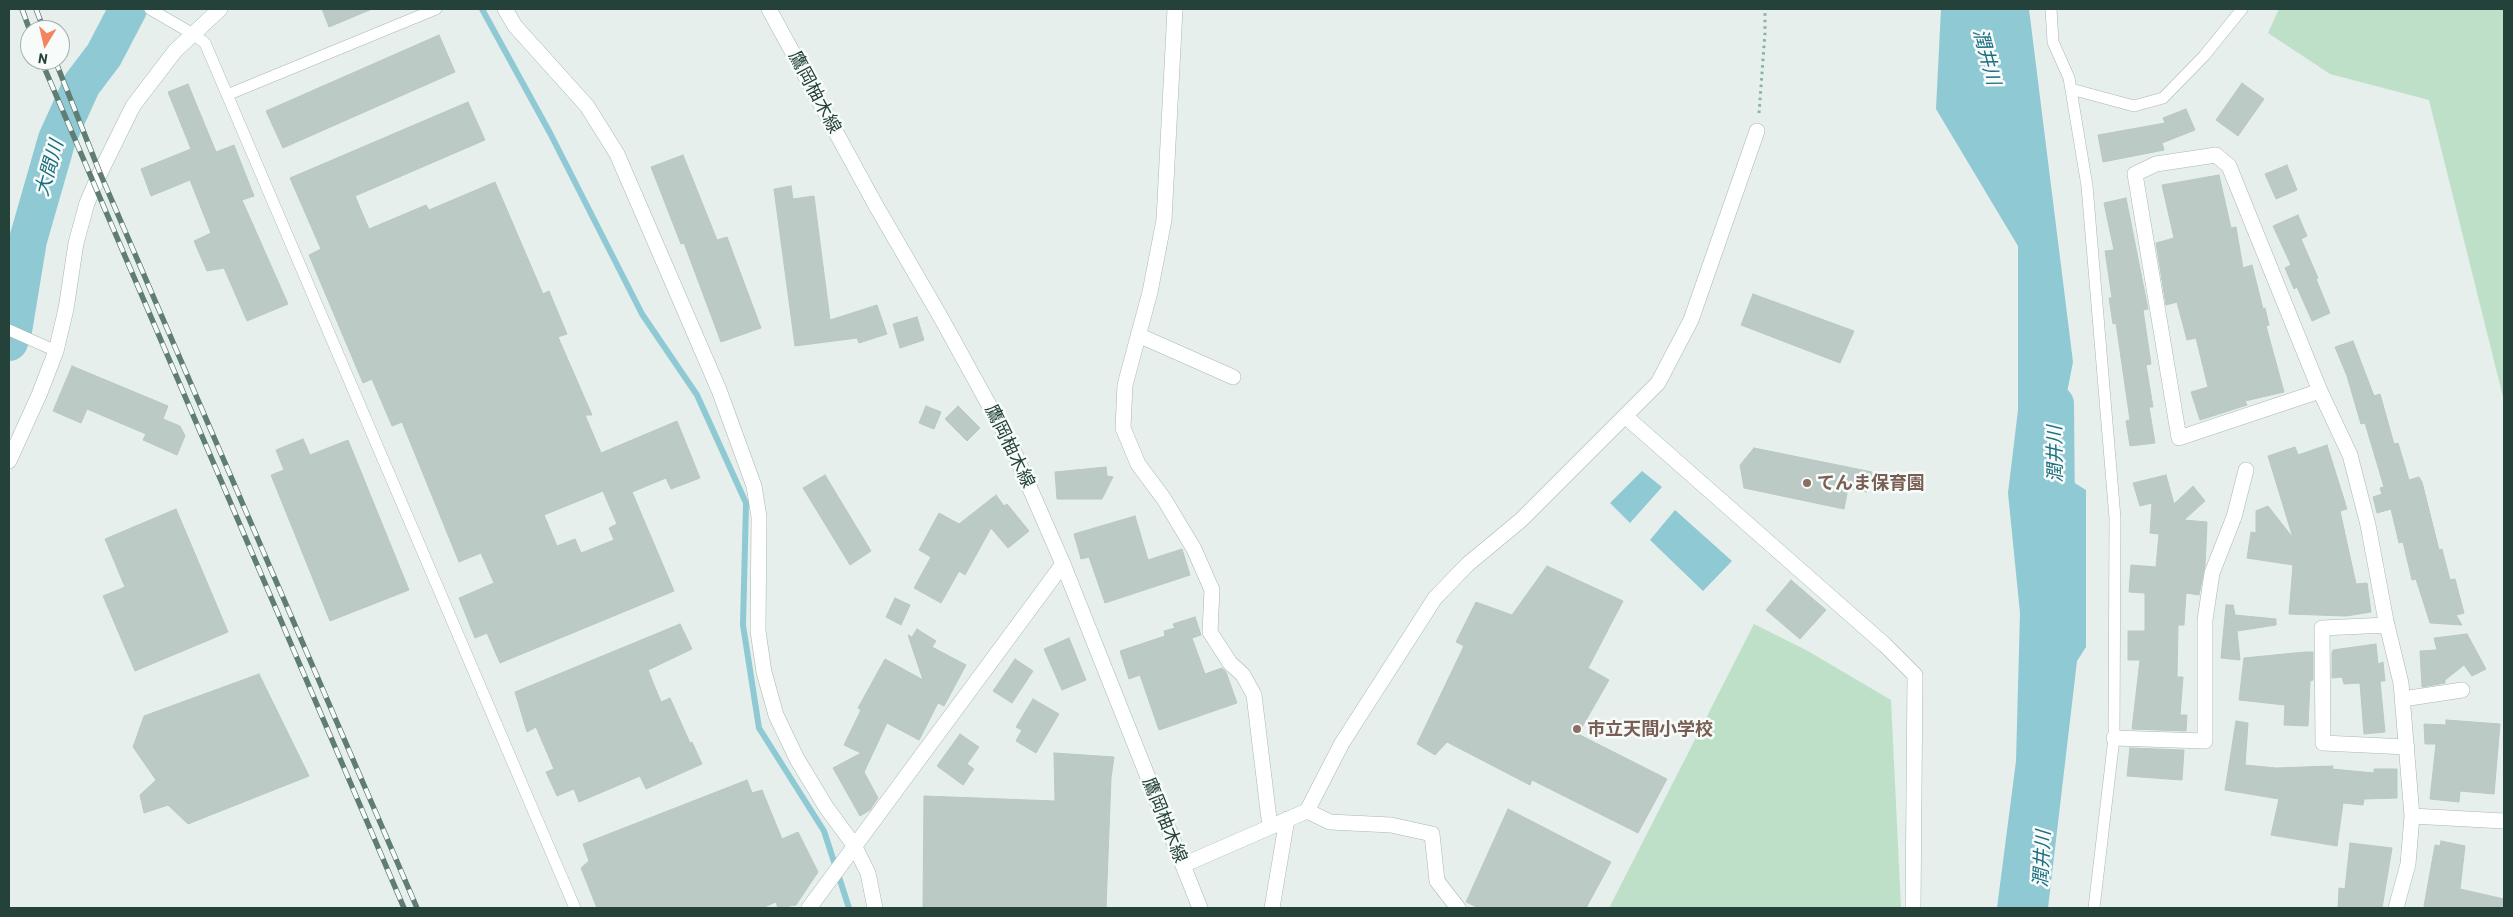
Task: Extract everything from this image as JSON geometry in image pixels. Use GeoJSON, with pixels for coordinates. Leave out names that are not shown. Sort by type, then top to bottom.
{"type":"FeatureCollection","features":[{"type":"Feature","properties":{"kind":"street"},"geometry":{"type":"LineString","coordinates":[[9,461],[39,395],[56,351],[66,309],[76,243],[87,203],[95,184],[134,106],[175,51],[220,9]]}},
{"type":"Feature","properties":{"kind":"street"},"geometry":{"type":"LineString","coordinates":[[506,9],[515,26],[588,106],[617,154],[719,390],[754,486],[759,517],[758,631],[764,672],[776,715],[797,759],[868,873],[876,908]]}},
{"type":"Feature","properties":{"kind":"street","name":"鷹岡柚木線"},"geometry":{"type":"LineString","coordinates":[[769,9],[875,204],[940,316],[1011,445],[1063,564],[1200,908]]}},
{"type":"Feature","properties":{"kind":"street"},"geometry":{"type":"LineString","coordinates":[[1175,9],[1164,220],[1125,385],[1123,428],[1138,464],[1164,498],[1194,549],[1212,590],[1210,632],[1230,663],[1243,675],[1254,695],[1270,827]]}},
{"type":"Feature","properties":{"kind":"street"},"geometry":{"type":"LineString","coordinates":[[1183,866],[1307,811],[1342,743],[1435,598],[1468,564],[1521,520],[1616,422],[1625,416],[1658,383],[1691,320],[1757,132]]}},
{"type":"Feature","properties":{"kind":"street"},"geometry":{"type":"LineString","coordinates":[[2320,391],[2179,438],[2135,174],[2156,164],[2216,155],[2229,166],[2320,391],[2350,455],[2368,526],[2403,699],[2412,816],[2408,864],[2396,908]]}},
{"type":"Feature","properties":{"kind":"street"},"geometry":{"type":"LineString","coordinates":[[1138,335],[1233,377]]}},
{"type":"Feature","properties":{"kind":"street"},"geometry":{"type":"LineString","coordinates":[[1625,416],[1885,645],[1915,675],[1913,908]]}},
{"type":"Feature","properties":{"kind":"street"},"geometry":{"type":"LineString","coordinates":[[2114,738],[2205,741],[2205,620],[2212,573],[2234,517],[2246,470]]}},
{"type":"Feature","properties":{"kind":"street"},"geometry":{"type":"LineString","coordinates":[[809,908],[852,847],[1063,564]]}},
{"type":"Feature","properties":{"kind":"street"},"geometry":{"type":"LineString","coordinates":[[2387,625],[2322,628],[2322,743],[2407,746]]}},
{"type":"Feature","properties":{"kind":"street"},"geometry":{"type":"LineString","coordinates":[[2403,699],[2462,690]]}},
{"type":"Feature","properties":{"kind":"street"},"geometry":{"type":"LineString","coordinates":[[1307,811],[1330,822],[1391,825],[1432,834],[1437,881],[1458,908]]}},
{"type":"Feature","properties":{"kind":"street"},"geometry":{"type":"LineString","coordinates":[[2412,816],[2504,821]]}},
{"type":"Feature","properties":{"kind":"street"},"geometry":{"type":"LineString","coordinates":[[1272,908],[1287,819]]}},
{"type":"Feature","properties":{"kind":"lane"},"geometry":{"type":"LineString","coordinates":[[150,9],[205,43],[575,908]]}},
{"type":"Feature","properties":{"kind":"lane"},"geometry":{"type":"LineString","coordinates":[[227,95],[436,9]]}},
{"type":"Feature","properties":{"kind":"lane"},"geometry":{"type":"LineString","coordinates":[[2051,9],[2054,42],[2069,78],[2087,186],[2115,509],[2114,738],[2094,908]]}},
{"type":"Feature","properties":{"kind":"lane"},"geometry":{"type":"LineString","coordinates":[[2071,90],[2134,106],[2163,98],[2204,56],[2242,9]]}},
{"type":"Feature","properties":{"kind":"lane"},"geometry":{"type":"LineString","coordinates":[[9,330],[56,351]]}},
{"type":"Feature","properties":{"kind":"path"},"geometry":{"type":"LineString","coordinates":[[1757,132],[1766,33],[1765,9]]}},
{"type":"Feature","properties":{"kind":"green space"},"geometry":{"type":"Polygon","coordinates":[[[2279,9],[2504,9],[2504,401],[2429,100],[2330,74],[2268,33],[2279,9]]]}},
{"type":"Feature","properties":{"kind":"green space"},"geometry":{"type":"Polygon","coordinates":[[[1754,624],[1806,650],[1891,700],[1901,908],[1609,908],[1754,624]]]}},
{"type":"Feature","properties":{"kind":"water"},"geometry":{"type":"Polygon","coordinates":[[[1941,9],[2029,9],[2073,362],[2052,469],[2086,490],[2086,647],[2077,661],[2048,908],[1997,908],[2016,761],[2020,613],[2008,493],[2018,410],[2018,246],[1936,109],[1941,9]]]}},
{"type":"Feature","properties":{"kind":"water"},"geometry":{"type":"Polygon","coordinates":[[[1642,471],[1662,487],[1630,523],[1610,503],[1642,471]]]}},
{"type":"Feature","properties":{"kind":"water"},"geometry":{"type":"Polygon","coordinates":[[[1675,510],[1732,561],[1703,591],[1650,540],[1675,510]]]}},
{"type":"Feature","properties":{"kind":"building"},"geometry":{"type":"Polygon","coordinates":[[[322,9],[372,9],[329,27],[322,9]]]}},
{"type":"Feature","properties":{"kind":"building"},"geometry":{"type":"Polygon","coordinates":[[[439,35],[455,72],[283,148],[266,111],[439,35]]]}},
{"type":"Feature","properties":{"kind":"building"},"geometry":{"type":"Polygon","coordinates":[[[2242,83],[2264,99],[2238,136],[2216,120],[2242,83]]]}},
{"type":"Feature","properties":{"kind":"building"},"geometry":{"type":"Polygon","coordinates":[[[188,84],[216,152],[234,145],[254,196],[242,200],[288,304],[247,321],[224,268],[207,271],[194,241],[211,233],[190,180],[151,196],[141,169],[191,149],[168,92],[188,84]]]}},
{"type":"Feature","properties":{"kind":"building"},"geometry":{"type":"Polygon","coordinates":[[[468,102],[485,140],[355,196],[369,229],[426,205],[429,210],[495,182],[543,294],[549,291],[567,334],[558,337],[592,415],[585,415],[601,453],[677,421],[700,478],[671,489],[666,478],[632,492],[674,591],[500,663],[487,633],[475,638],[459,598],[494,583],[481,553],[459,562],[402,422],[392,426],[372,379],[363,383],[309,255],[321,249],[290,178],[468,102]],[[603,491],[544,515],[557,546],[575,539],[581,553],[614,540],[609,528],[617,524],[603,491]]]}},
{"type":"Feature","properties":{"kind":"building"},"geometry":{"type":"Polygon","coordinates":[[[2186,109],[2195,130],[2162,143],[2164,150],[2103,162],[2098,135],[2165,123],[2163,118],[2186,109]]]}},
{"type":"Feature","properties":{"kind":"building"},"geometry":{"type":"Polygon","coordinates":[[[683,155],[717,240],[727,237],[761,328],[721,342],[684,243],[681,244],[651,167],[683,155]]]}},
{"type":"Feature","properties":{"kind":"building"},"geometry":{"type":"Polygon","coordinates":[[[2287,165],[2297,190],[2276,199],[2265,174],[2287,165]]]}},
{"type":"Feature","properties":{"kind":"building"},"geometry":{"type":"Polygon","coordinates":[[[2219,175],[2231,228],[2236,227],[2243,268],[2252,265],[2263,309],[2265,308],[2269,325],[2266,326],[2284,392],[2245,401],[2247,405],[2200,420],[2191,392],[2208,387],[2196,338],[2187,340],[2177,302],[2166,305],[2156,243],[2174,238],[2162,185],[2219,175]]]}},
{"type":"Feature","properties":{"kind":"building"},"geometry":{"type":"Polygon","coordinates":[[[791,186],[793,199],[814,196],[830,320],[877,305],[887,334],[859,343],[857,338],[795,346],[774,189],[791,186]]]}},
{"type":"Feature","properties":{"kind":"building"},"geometry":{"type":"Polygon","coordinates":[[[2126,198],[2148,309],[2143,310],[2151,364],[2146,365],[2153,407],[2149,407],[2155,443],[2130,446],[2126,421],[2130,420],[2116,323],[2113,324],[2109,298],[2112,298],[2105,251],[2114,250],[2104,203],[2126,198]]]}},
{"type":"Feature","properties":{"kind":"building"},"geometry":{"type":"Polygon","coordinates":[[[2298,215],[2307,236],[2301,239],[2318,278],[2316,279],[2330,313],[2312,321],[2297,287],[2294,289],[2285,268],[2291,265],[2273,226],[2298,215]]]}},
{"type":"Feature","properties":{"kind":"building"},"geometry":{"type":"Polygon","coordinates":[[[1753,294],[1854,331],[1840,363],[1741,325],[1753,294]]]}},
{"type":"Feature","properties":{"kind":"building"},"geometry":{"type":"Polygon","coordinates":[[[917,317],[924,340],[900,348],[893,324],[917,317]]]}},
{"type":"Feature","properties":{"kind":"building"},"geometry":{"type":"Polygon","coordinates":[[[2353,341],[2374,396],[2380,394],[2394,444],[2398,443],[2409,480],[2419,477],[2422,482],[2439,550],[2442,549],[2450,580],[2455,579],[2464,613],[2456,615],[2462,625],[2430,623],[2416,579],[2412,580],[2403,542],[2399,543],[2391,509],[2377,513],[2373,497],[2382,494],[2380,488],[2384,487],[2365,423],[2361,424],[2347,376],[2335,347],[2353,341]]]}},
{"type":"Feature","properties":{"kind":"building"},"geometry":{"type":"Polygon","coordinates":[[[72,366],[168,406],[163,419],[180,426],[185,436],[177,455],[143,440],[146,434],[87,409],[81,423],[53,411],[72,366]]]}},
{"type":"Feature","properties":{"kind":"building"},"geometry":{"type":"Polygon","coordinates":[[[926,406],[941,412],[934,429],[919,423],[926,406]]]}},
{"type":"Feature","properties":{"kind":"building"},"geometry":{"type":"Polygon","coordinates":[[[958,406],[980,428],[967,441],[945,419],[958,406]]]}},
{"type":"Feature","properties":{"kind":"building"},"geometry":{"type":"Polygon","coordinates":[[[303,439],[310,455],[348,440],[409,590],[330,621],[271,475],[284,470],[276,450],[303,439]]]}},
{"type":"Feature","properties":{"kind":"building"},"geometry":{"type":"Polygon","coordinates":[[[2327,445],[2347,509],[2340,511],[2356,584],[2367,583],[2371,612],[2346,616],[2289,614],[2293,565],[2247,558],[2251,532],[2256,533],[2256,511],[2268,506],[2293,538],[2268,456],[2295,447],[2298,455],[2327,445]]]}},
{"type":"Feature","properties":{"kind":"building"},"geometry":{"type":"Polygon","coordinates":[[[1754,448],[1872,472],[1867,492],[1848,488],[1844,509],[1744,488],[1740,465],[1754,448]]]}},
{"type":"Feature","properties":{"kind":"building"},"geometry":{"type":"Polygon","coordinates":[[[1106,467],[1107,476],[1113,477],[1102,499],[1057,499],[1055,472],[1106,467]]]}},
{"type":"Feature","properties":{"kind":"building"},"geometry":{"type":"Polygon","coordinates":[[[825,475],[871,551],[850,565],[803,488],[825,475]]]}},
{"type":"Feature","properties":{"kind":"building"},"geometry":{"type":"Polygon","coordinates":[[[2166,475],[2174,504],[2193,486],[2205,501],[2184,520],[2207,522],[2205,566],[2199,595],[2186,593],[2184,625],[2178,625],[2177,677],[2183,677],[2180,715],[2187,715],[2186,731],[2132,729],[2140,660],[2128,660],[2128,631],[2145,631],[2145,593],[2129,592],[2131,565],[2156,567],[2159,534],[2150,533],[2152,503],[2140,506],[2133,483],[2166,475]]]}},
{"type":"Feature","properties":{"kind":"building"},"geometry":{"type":"Polygon","coordinates":[[[996,495],[1004,506],[1007,504],[1029,531],[1008,548],[991,528],[965,575],[959,571],[941,603],[914,588],[931,557],[919,550],[939,513],[959,524],[996,495]]]}},
{"type":"Feature","properties":{"kind":"building"},"geometry":{"type":"Polygon","coordinates":[[[176,509],[228,632],[135,671],[103,596],[125,587],[105,539],[176,509]]]}},
{"type":"Feature","properties":{"kind":"building"},"geometry":{"type":"Polygon","coordinates":[[[1135,516],[1148,560],[1182,549],[1190,575],[1105,603],[1089,557],[1081,559],[1074,534],[1135,516]]]}},
{"type":"Feature","properties":{"kind":"building"},"geometry":{"type":"Polygon","coordinates":[[[1547,566],[1623,601],[1588,668],[1609,680],[1578,734],[1667,779],[1638,833],[1532,780],[1530,785],[1447,742],[1435,755],[1417,744],[1464,646],[1456,642],[1476,602],[1512,615],[1547,566]]]}},
{"type":"Feature","properties":{"kind":"building"},"geometry":{"type":"Polygon","coordinates":[[[1791,580],[1826,610],[1800,639],[1766,610],[1791,580]]]}},
{"type":"Feature","properties":{"kind":"building"},"geometry":{"type":"Polygon","coordinates":[[[895,598],[910,605],[901,625],[886,617],[895,598]]]}},
{"type":"Feature","properties":{"kind":"building"},"geometry":{"type":"Polygon","coordinates":[[[2226,605],[2233,605],[2235,615],[2276,619],[2276,625],[2237,631],[2240,660],[2221,658],[2226,605]]]}},
{"type":"Feature","properties":{"kind":"building"},"geometry":{"type":"Polygon","coordinates":[[[1195,617],[1201,635],[1192,638],[1205,674],[1222,668],[1226,672],[1237,703],[1159,730],[1140,675],[1129,679],[1120,651],[1165,636],[1164,631],[1175,628],[1173,624],[1195,617]]]}},
{"type":"Feature","properties":{"kind":"building"},"geometry":{"type":"Polygon","coordinates":[[[680,624],[692,649],[648,670],[661,702],[670,698],[690,743],[692,742],[702,764],[646,789],[640,776],[579,802],[574,789],[557,796],[546,772],[554,769],[536,727],[527,732],[515,692],[680,624]]]}},
{"type":"Feature","properties":{"kind":"building"},"geometry":{"type":"Polygon","coordinates":[[[917,629],[936,641],[932,647],[966,665],[944,706],[938,703],[919,740],[887,723],[864,772],[878,798],[870,810],[860,816],[833,768],[861,753],[844,745],[861,710],[858,708],[885,659],[923,680],[908,635],[912,637],[917,629]]]}},
{"type":"Feature","properties":{"kind":"building"},"geometry":{"type":"Polygon","coordinates":[[[2467,634],[2486,669],[2472,676],[2464,665],[2445,680],[2445,683],[2422,687],[2420,651],[2437,650],[2434,638],[2467,634]]]}},
{"type":"Feature","properties":{"kind":"building"},"geometry":{"type":"Polygon","coordinates":[[[1069,638],[1086,680],[1062,690],[1044,649],[1069,638]]]}},
{"type":"Feature","properties":{"kind":"building"},"geometry":{"type":"Polygon","coordinates":[[[2376,644],[2378,664],[2383,662],[2385,681],[2380,681],[2385,732],[2364,734],[2360,683],[2344,684],[2342,677],[2332,678],[2332,653],[2333,650],[2376,644]]]}},
{"type":"Feature","properties":{"kind":"building"},"geometry":{"type":"Polygon","coordinates":[[[2313,652],[2313,680],[2310,681],[2308,726],[2284,725],[2285,705],[2239,700],[2244,658],[2313,652]]]}},
{"type":"Feature","properties":{"kind":"building"},"geometry":{"type":"Polygon","coordinates":[[[1015,659],[1033,671],[1012,703],[993,691],[1015,659]]]}},
{"type":"Feature","properties":{"kind":"building"},"geometry":{"type":"Polygon","coordinates":[[[259,674],[309,776],[188,824],[168,805],[144,813],[140,795],[156,780],[133,747],[144,716],[259,674]]]}},
{"type":"Feature","properties":{"kind":"building"},"geometry":{"type":"Polygon","coordinates":[[[1033,699],[1059,714],[1036,753],[1016,741],[1022,730],[1016,727],[1033,699]]]}},
{"type":"Feature","properties":{"kind":"building"},"geometry":{"type":"Polygon","coordinates":[[[2446,720],[2500,724],[2494,794],[2460,791],[2459,802],[2430,799],[2436,744],[2425,744],[2424,724],[2446,725],[2446,720]]]}},
{"type":"Feature","properties":{"kind":"building"},"geometry":{"type":"Polygon","coordinates":[[[2236,721],[2248,723],[2245,765],[2276,768],[2333,766],[2332,769],[2374,773],[2374,769],[2397,769],[2397,798],[2364,799],[2363,805],[2343,803],[2337,846],[2271,835],[2279,799],[2225,790],[2236,721]]]}},
{"type":"Feature","properties":{"kind":"building"},"geometry":{"type":"Polygon","coordinates":[[[960,734],[979,747],[967,764],[974,769],[963,785],[937,766],[960,734]]]}},
{"type":"Feature","properties":{"kind":"building"},"geometry":{"type":"Polygon","coordinates":[[[2130,748],[2184,750],[2182,780],[2127,776],[2130,748]]]}},
{"type":"Feature","properties":{"kind":"building"},"geometry":{"type":"Polygon","coordinates":[[[1054,753],[1114,757],[1111,778],[1106,908],[923,908],[924,796],[1055,801],[1054,753]]]}},
{"type":"Feature","properties":{"kind":"building"},"geometry":{"type":"Polygon","coordinates":[[[747,780],[752,793],[762,790],[782,839],[798,832],[818,872],[796,905],[778,908],[776,902],[762,908],[597,908],[581,868],[589,861],[583,844],[747,780]]]}},
{"type":"Feature","properties":{"kind":"building"},"geometry":{"type":"Polygon","coordinates":[[[1508,809],[1611,862],[1586,908],[1479,908],[1466,902],[1508,809]]]}},
{"type":"Feature","properties":{"kind":"building"},"geometry":{"type":"Polygon","coordinates":[[[2441,841],[2465,846],[2460,889],[2504,899],[2504,908],[2434,908],[2424,906],[2435,845],[2440,846],[2441,841]]]}},
{"type":"Feature","properties":{"kind":"building"},"geometry":{"type":"Polygon","coordinates":[[[2350,843],[2392,848],[2382,908],[2338,908],[2339,888],[2345,889],[2350,843]]]}},
{"type":"Feature","properties":{"kind":"waterway","name":"大間川"},"geometry":{"type":"LineString","coordinates":[[9,342],[13,331],[28,240],[57,139],[82,84],[104,55],[128,9]]}},
{"type":"Feature","properties":{"kind":"waterway"},"geometry":{"type":"LineString","coordinates":[[482,9],[550,133],[642,314],[697,395],[746,503],[743,625],[759,728],[824,831],[849,908]]}},
{"type":"Feature","properties":{"kind":"waterway","name":"潤井川"},"geometry":{"type":"LineString","coordinates":[[2055,404],[2056,521]]}},
{"type":"Feature","properties":{"kind":"railway"},"geometry":{"type":"LineString","coordinates":[[22,9],[26,20]]}},
{"type":"Feature","properties":{"kind":"railway"},"geometry":{"type":"LineString","coordinates":[[36,9],[40,20]]}},
{"type":"Feature","properties":{"kind":"railway"},"geometry":{"type":"LineString","coordinates":[[45,70],[404,908]]}},
{"type":"Feature","properties":{"kind":"railway"},"geometry":{"type":"LineString","coordinates":[[59,70],[100,173],[417,908]]}},
{"type":"Feature","properties":{"kind":"place","name":"てんま保育園"},"geometry":{"type":"Point","coordinates":[1807,483]}},
{"type":"Feature","properties":{"kind":"place","name":"市立天間小学校"},"geometry":{"type":"Point","coordinates":[1577,729]}}]}
